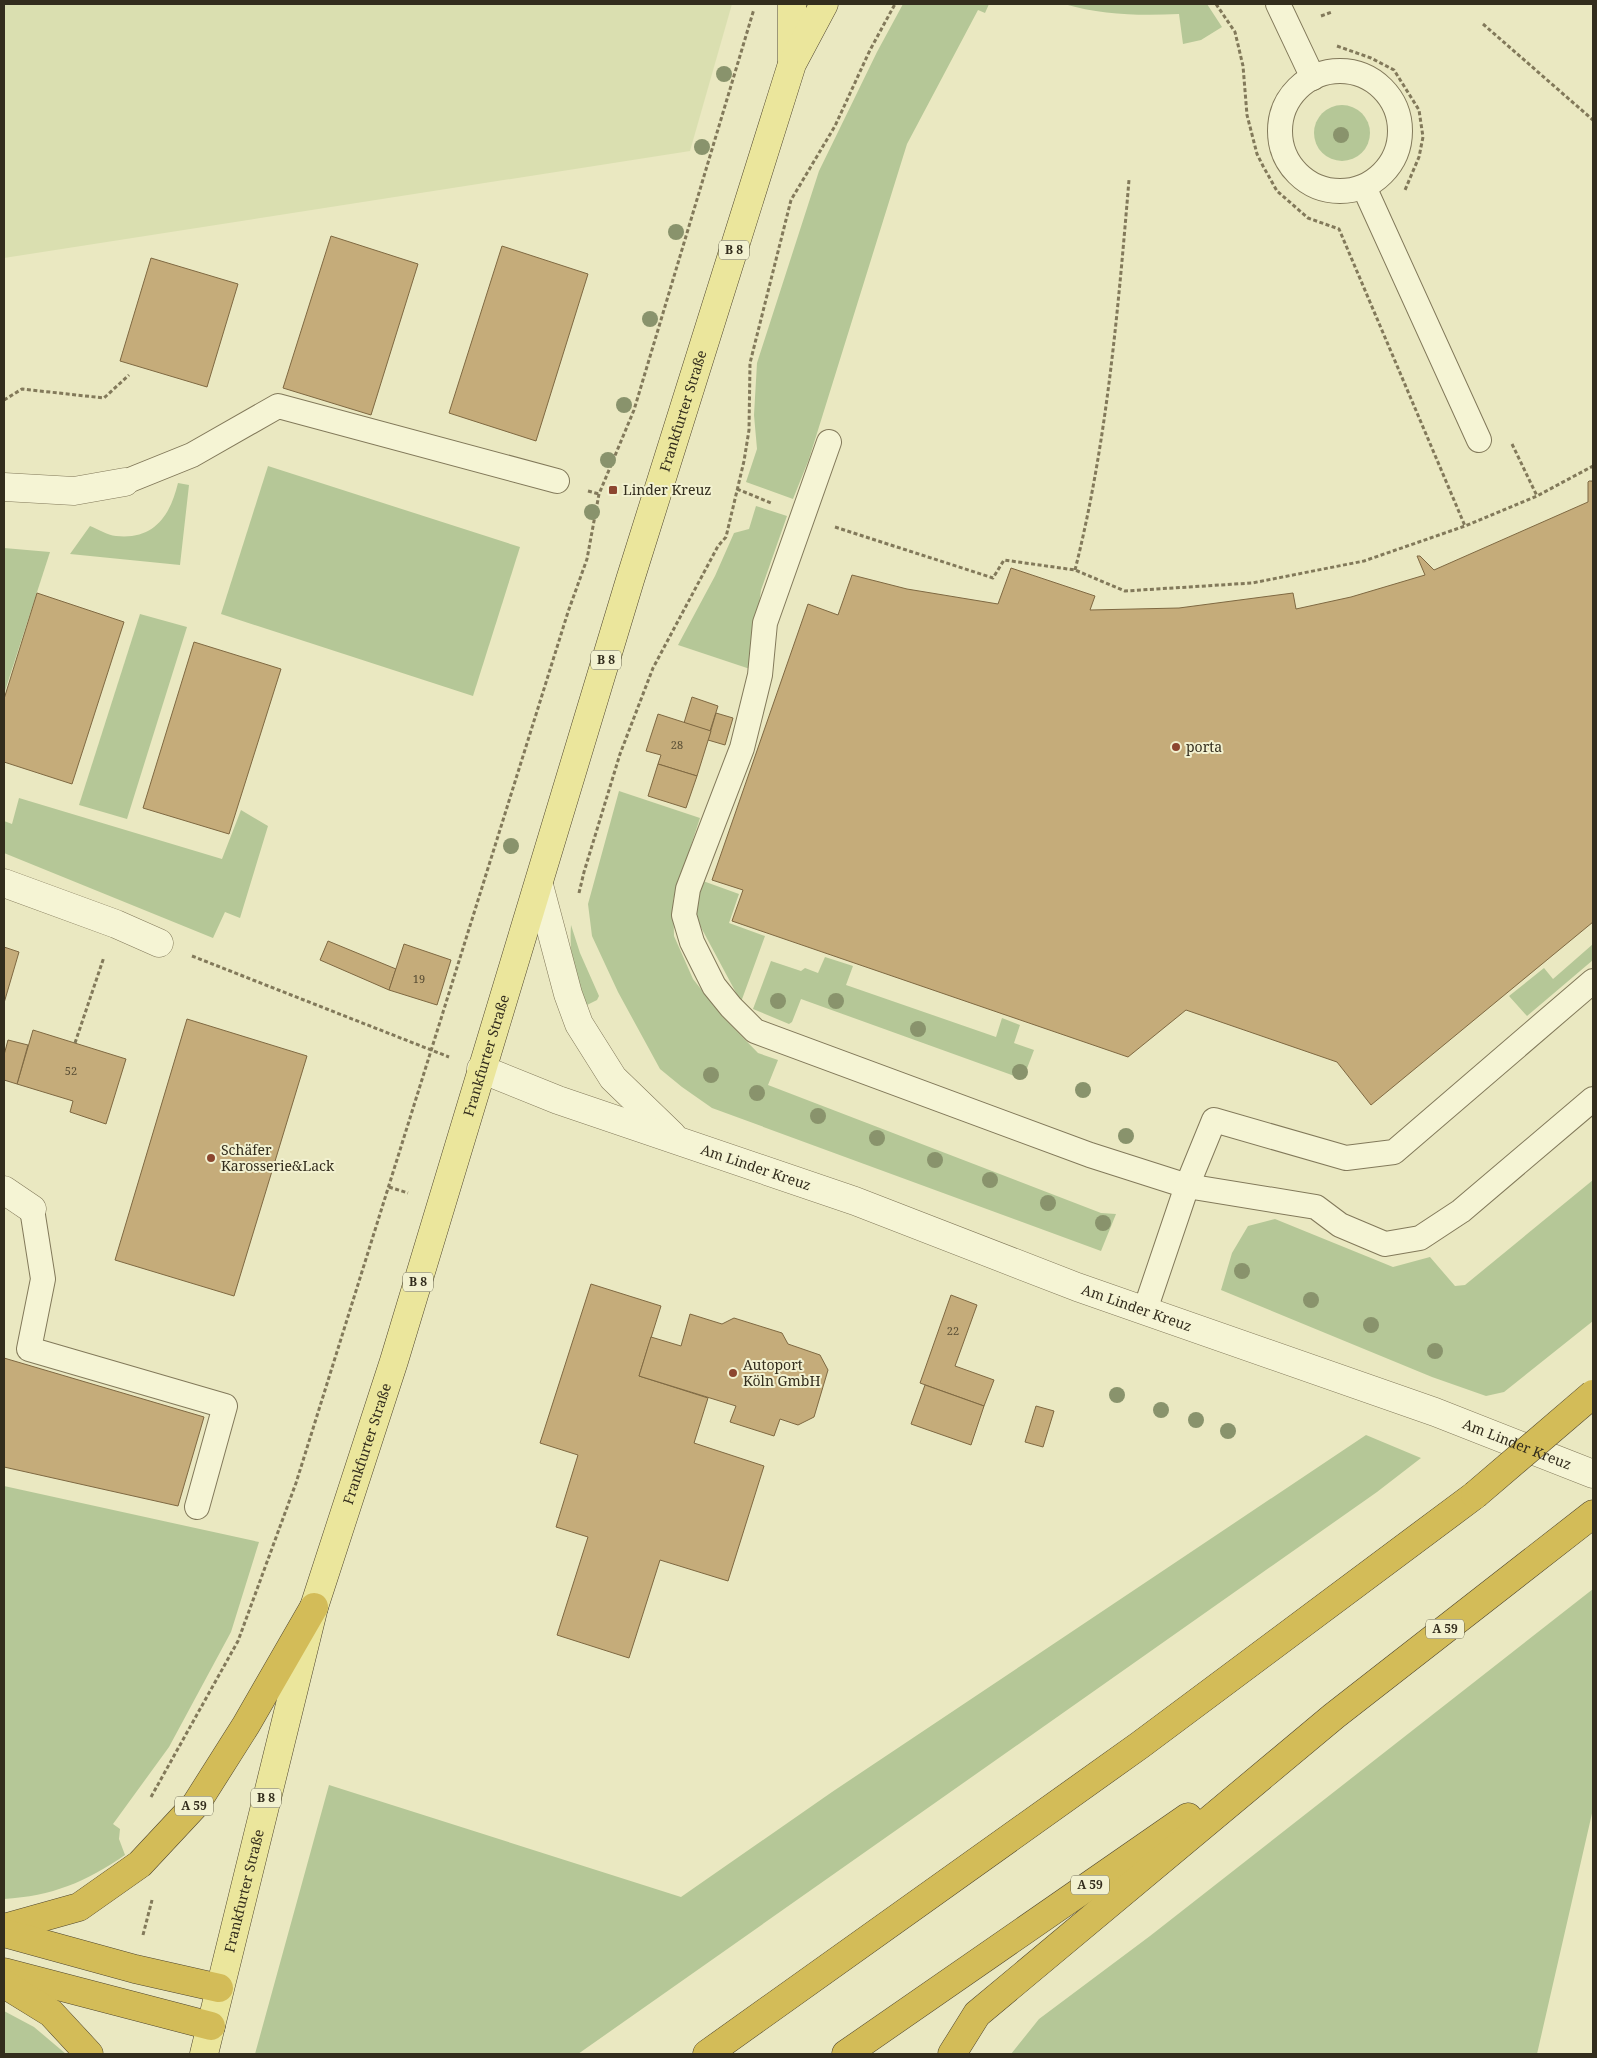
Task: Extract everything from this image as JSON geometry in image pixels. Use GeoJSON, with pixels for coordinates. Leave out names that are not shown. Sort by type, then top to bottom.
{"type":"FeatureCollection","features":[{"type":"Feature","properties":{"kind":"highway"},"geometry":{"type":"LineString","coordinates":[[707,2054],[1140,1745],[1475,1495],[1593,1394]]}},
{"type":"Feature","properties":{"kind":"highway","name":"A 59"},"geometry":{"type":"LineString","coordinates":[[846,2054],[1334,1716],[1593,1514]]}},
{"type":"Feature","properties":{"kind":"highway","name":"A 59"},"geometry":{"type":"LineString","coordinates":[[4,1928],[79,1907],[140,1864],[196,1804],[246,1725],[314,1607]]}},
{"type":"Feature","properties":{"kind":"highway"},"geometry":{"type":"LineString","coordinates":[[952,2054],[977,2014],[1334,1716]]}},
{"type":"Feature","properties":{"kind":"highway"},"geometry":{"type":"LineString","coordinates":[[4,1933],[135,1969],[219,1988]]}},
{"type":"Feature","properties":{"kind":"highway"},"geometry":{"type":"LineString","coordinates":[[4,1972],[211,2026]]}},
{"type":"Feature","properties":{"kind":"highway"},"geometry":{"type":"LineString","coordinates":[[4,1984],[51,2013],[89,2054]]}},
{"type":"Feature","properties":{"kind":"main road","name":"Frankfurter Straße"},"geometry":{"type":"LineString","coordinates":[[792,4],[792,64]]}},
{"type":"Feature","properties":{"kind":"main road","name":"Frankfurter Straße"},"geometry":{"type":"LineString","coordinates":[[204,2054],[314,1607],[397,1352],[630,580],[792,64],[824,4]]}},
{"type":"Feature","properties":{"kind":"street"},"geometry":{"type":"LineString","coordinates":[[4,487],[74,491],[125,482]]}},
{"type":"Feature","properties":{"kind":"street"},"geometry":{"type":"LineString","coordinates":[[4,883],[116,924],[159,943]]}},
{"type":"Feature","properties":{"kind":"street","name":"Am Linder Kreuz"},"geometry":{"type":"LineString","coordinates":[[539,885],[568,994],[579,1024],[613,1078],[679,1141]]}},
{"type":"Feature","properties":{"kind":"street","name":"Am Linder Kreuz"},"geometry":{"type":"LineString","coordinates":[[481,1070],[558,1100],[856,1201],[1077,1287],[1435,1412],[1593,1474]]}},
{"type":"Feature","properties":{"kind":"street"},"geometry":{"type":"LineString","coordinates":[[4,1190],[32,1209]]}},
{"type":"Feature","properties":{"kind":"lane"},"geometry":{"type":"LineString","coordinates":[[792,64],[838,4]]}},
{"type":"Feature","properties":{"kind":"lane"},"geometry":{"type":"LineString","coordinates":[[1278,4],[1313,78]]}},
{"type":"Feature","properties":{"kind":"lane"},"geometry":{"type":"LineString","coordinates":[[1330,72],[1348,72],[1366,76],[1381,86],[1393,100],[1400,120],[1400,140],[1394,160],[1381,176],[1364,187],[1346,192],[1328,190],[1310,184],[1296,172],[1285,156],[1281,138],[1281,120],[1287,103],[1298,88],[1313,78],[1330,72]]}},
{"type":"Feature","properties":{"kind":"lane"},"geometry":{"type":"LineString","coordinates":[[1364,187],[1479,440]]}},
{"type":"Feature","properties":{"kind":"lane"},"geometry":{"type":"LineString","coordinates":[[125,482],[192,455],[278,406],[557,481]]}},
{"type":"Feature","properties":{"kind":"lane"},"geometry":{"type":"LineString","coordinates":[[829,442],[765,624],[760,675],[742,748],[688,889],[684,915],[692,942],[714,986],[755,1032],[1090,1156],[1187,1186],[1316,1207],[1340,1225],[1385,1244],[1420,1238],[1461,1212],[1593,1100]]}},
{"type":"Feature","properties":{"kind":"lane"},"geometry":{"type":"LineString","coordinates":[[1144,1310],[1187,1186],[1214,1120],[1346,1158],[1394,1152],[1593,982]]}},
{"type":"Feature","properties":{"kind":"lane"},"geometry":{"type":"LineString","coordinates":[[32,1209],[43,1279],[29,1349],[224,1406],[197,1506]]}},
{"type":"Feature","properties":{"kind":"path"},"geometry":{"type":"LineString","coordinates":[[146,1805],[238,1641],[296,1482],[432,1050],[441,1015],[565,622],[587,559],[599,494],[634,410],[756,4]]}},
{"type":"Feature","properties":{"kind":"path"},"geometry":{"type":"LineString","coordinates":[[578,900],[584,872],[620,754],[653,668],[718,546],[726,537],[744,461],[749,430],[750,363],[791,200],[835,126],[870,50],[895,4]]}},
{"type":"Feature","properties":{"kind":"path"},"geometry":{"type":"LineString","coordinates":[[1216,4],[1235,32],[1243,66],[1247,115],[1257,154],[1277,191],[1308,218],[1338,229],[1465,526]]}},
{"type":"Feature","properties":{"kind":"path"},"geometry":{"type":"LineString","coordinates":[[1316,10],[1319,17],[1332,12]]}},
{"type":"Feature","properties":{"kind":"path"},"geometry":{"type":"LineString","coordinates":[[1483,24],[1593,120]]}},
{"type":"Feature","properties":{"kind":"path"},"geometry":{"type":"LineString","coordinates":[[1332,43],[1371,58],[1394,70],[1419,110],[1423,137],[1419,157],[1404,188],[1407,196]]}},
{"type":"Feature","properties":{"kind":"path"},"geometry":{"type":"LineString","coordinates":[[1075,570],[1090,512],[1103,421],[1120,289],[1129,180]]}},
{"type":"Feature","properties":{"kind":"path"},"geometry":{"type":"LineString","coordinates":[[4,400],[22,389],[104,398],[130,375]]}},
{"type":"Feature","properties":{"kind":"path"},"geometry":{"type":"LineString","coordinates":[[1508,435],[1537,496]]}},
{"type":"Feature","properties":{"kind":"path"},"geometry":{"type":"LineString","coordinates":[[737,489],[804,517],[993,578],[1004,560],[1075,570],[1126,591],[1252,584],[1364,561],[1465,526],[1537,496],[1593,466]]}},
{"type":"Feature","properties":{"kind":"path"},"geometry":{"type":"LineString","coordinates":[[75,1043],[116,924]]}},
{"type":"Feature","properties":{"kind":"path"},"geometry":{"type":"LineString","coordinates":[[159,943],[432,1050]]}},
{"type":"Feature","properties":{"kind":"green space"},"geometry":{"type":"Polygon","coordinates":[[[4,4],[732,4],[690,151],[4,258],[4,4]]]}},
{"type":"Feature","properties":{"kind":"green space"},"geometry":{"type":"Polygon","coordinates":[[[903,4],[989,4],[985,13],[978,10],[907,144],[809,459],[793,499],[746,482],[757,449],[754,415],[757,363],[819,171],[877,52],[903,4]]]}},
{"type":"Feature","properties":{"kind":"green space"},"geometry":{"type":"Polygon","coordinates":[[[1064,4],[1207,4],[1222,27],[1201,40],[1183,44],[1179,14],[1121,14],[1078,8],[1064,4]]]}},
{"type":"Feature","properties":{"kind":"green space"},"geometry":{"type":"Polygon","coordinates":[[[1337,105],[1347,105],[1362,113],[1368,122],[1370,133],[1368,144],[1362,153],[1347,161],[1337,161],[1326,156],[1319,149],[1314,138],[1314,128],[1319,117],[1326,110],[1337,105]]]}},
{"type":"Feature","properties":{"kind":"green space"},"geometry":{"type":"Polygon","coordinates":[[[268,466],[520,547],[473,696],[221,614],[268,466]]]}},
{"type":"Feature","properties":{"kind":"green space"},"geometry":{"type":"Polygon","coordinates":[[[178,483],[189,485],[180,565],[70,554],[90,526],[116,536],[141,534],[150,530],[165,515],[175,495],[178,483]]]}},
{"type":"Feature","properties":{"kind":"green space"},"geometry":{"type":"Polygon","coordinates":[[[756,506],[787,516],[761,590],[750,669],[678,645],[715,576],[734,533],[749,529],[756,506]]]}},
{"type":"Feature","properties":{"kind":"green space"},"geometry":{"type":"Polygon","coordinates":[[[4,548],[50,552],[4,694],[4,548]]]}},
{"type":"Feature","properties":{"kind":"green space"},"geometry":{"type":"Polygon","coordinates":[[[140,614],[187,627],[127,819],[79,805],[140,614]]]}},
{"type":"Feature","properties":{"kind":"green space"},"geometry":{"type":"Polygon","coordinates":[[[619,791],[700,818],[673,900],[674,936],[693,979],[722,1016],[758,1053],[778,1060],[768,1085],[1101,1213],[1116,1214],[1101,1251],[712,1108],[660,1069],[618,992],[592,936],[588,904],[619,791]]]}},
{"type":"Feature","properties":{"kind":"green space"},"geometry":{"type":"Polygon","coordinates":[[[19,798],[222,859],[241,810],[268,826],[240,918],[225,912],[213,938],[4,853],[4,821],[12,824],[19,798]]]}},
{"type":"Feature","properties":{"kind":"green space"},"geometry":{"type":"Polygon","coordinates":[[[703,881],[739,894],[729,923],[765,936],[741,1002],[696,918],[696,903],[703,881]]]}},
{"type":"Feature","properties":{"kind":"green space"},"geometry":{"type":"Polygon","coordinates":[[[571,925],[580,953],[599,996],[597,1000],[585,1006],[574,966],[571,947],[571,925]]]}},
{"type":"Feature","properties":{"kind":"green space"},"geometry":{"type":"Polygon","coordinates":[[[1593,944],[1593,960],[1527,1016],[1509,996],[1544,968],[1553,979],[1593,944]]]}},
{"type":"Feature","properties":{"kind":"green space"},"geometry":{"type":"Polygon","coordinates":[[[825,957],[853,966],[846,985],[996,1037],[1002,1018],[1020,1025],[1014,1043],[1034,1050],[1023,1079],[801,999],[792,1022],[789,1024],[753,1009],[771,961],[801,971],[805,968],[818,973],[825,957]]]}},
{"type":"Feature","properties":{"kind":"green space"},"geometry":{"type":"Polygon","coordinates":[[[1593,1180],[1593,1321],[1504,1392],[1486,1396],[1432,1377],[1221,1290],[1232,1253],[1248,1226],[1275,1219],[1393,1267],[1430,1257],[1455,1286],[1465,1285],[1593,1180]]]}},
{"type":"Feature","properties":{"kind":"green space"},"geometry":{"type":"Polygon","coordinates":[[[1366,1435],[1421,1458],[1377,1492],[578,2054],[255,2054],[329,1785],[681,1897],[832,1792],[1366,1435]]]}},
{"type":"Feature","properties":{"kind":"green space"},"geometry":{"type":"Polygon","coordinates":[[[4,1486],[259,1542],[231,1632],[169,1747],[113,1824],[120,1829],[119,1839],[125,1855],[111,1865],[68,1886],[38,1895],[4,1899],[4,1486]]]}},
{"type":"Feature","properties":{"kind":"green space"},"geometry":{"type":"Polygon","coordinates":[[[1593,1589],[1593,1809],[1537,2054],[1011,2054],[1039,2019],[1150,1936],[1593,1589]]]}},
{"type":"Feature","properties":{"kind":"green space"},"geometry":{"type":"Polygon","coordinates":[[[4,2011],[34,2027],[66,2054],[4,2054],[4,2011]]]}},
{"type":"Feature","properties":{"kind":"building"},"geometry":{"type":"Polygon","coordinates":[[[331,236],[418,264],[371,415],[283,388],[331,236]]]}},
{"type":"Feature","properties":{"kind":"building"},"geometry":{"type":"Polygon","coordinates":[[[502,246],[588,274],[536,441],[449,413],[502,246]]]}},
{"type":"Feature","properties":{"kind":"building"},"geometry":{"type":"Polygon","coordinates":[[[151,258],[238,284],[207,387],[120,361],[151,258]]]}},
{"type":"Feature","properties":{"kind":"building","name":"porta"},"geometry":{"type":"Polygon","coordinates":[[[1589,481],[1592,481],[1593,484],[1593,922],[1371,1105],[1337,1062],[1186,1010],[1128,1057],[732,921],[743,890],[712,880],[808,604],[838,615],[852,575],[907,589],[998,604],[1011,568],[1095,596],[1090,610],[1179,608],[1293,593],[1296,609],[1351,597],[1425,575],[1417,556],[1420,556],[1434,570],[1588,502],[1589,481]]]}},
{"type":"Feature","properties":{"kind":"building"},"geometry":{"type":"Polygon","coordinates":[[[37,593],[124,622],[72,784],[4,762],[4,699],[37,593]]]}},
{"type":"Feature","properties":{"kind":"building"},"geometry":{"type":"Polygon","coordinates":[[[194,642],[281,669],[229,834],[143,808],[194,642]]]}},
{"type":"Feature","properties":{"kind":"building"},"geometry":{"type":"Polygon","coordinates":[[[692,697],[718,706],[710,731],[684,723],[692,697]]]}},
{"type":"Feature","properties":{"kind":"building"},"geometry":{"type":"Polygon","coordinates":[[[716,713],[733,718],[725,745],[708,740],[716,713]]]}},
{"type":"Feature","properties":{"kind":"building"},"geometry":{"type":"Polygon","coordinates":[[[658,714],[711,731],[697,776],[658,764],[661,755],[646,751],[658,714]]]}},
{"type":"Feature","properties":{"kind":"building"},"geometry":{"type":"Polygon","coordinates":[[[658,764],[697,776],[686,808],[648,796],[658,764]]]}},
{"type":"Feature","properties":{"kind":"building"},"geometry":{"type":"Polygon","coordinates":[[[328,941],[396,969],[389,990],[320,960],[328,941]]]}},
{"type":"Feature","properties":{"kind":"building"},"geometry":{"type":"Polygon","coordinates":[[[404,944],[451,960],[437,1005],[389,990],[404,944]]]}},
{"type":"Feature","properties":{"kind":"building"},"geometry":{"type":"Polygon","coordinates":[[[4,947],[19,952],[4,1003],[4,947]]]}},
{"type":"Feature","properties":{"kind":"building","name":"Schäfer Karosserie&Lack"},"geometry":{"type":"Polygon","coordinates":[[[187,1019],[307,1056],[234,1296],[115,1260],[187,1019]]]}},
{"type":"Feature","properties":{"kind":"building"},"geometry":{"type":"Polygon","coordinates":[[[33,1030],[126,1059],[106,1124],[70,1112],[73,1101],[17,1084],[33,1030]]]}},
{"type":"Feature","properties":{"kind":"building"},"geometry":{"type":"Polygon","coordinates":[[[8,1040],[28,1045],[17,1084],[4,1080],[4,1055],[8,1040]]]}},
{"type":"Feature","properties":{"kind":"building"},"geometry":{"type":"Polygon","coordinates":[[[591,1284],[661,1306],[639,1376],[708,1398],[694,1443],[764,1466],[728,1581],[660,1560],[629,1658],[557,1635],[588,1537],[556,1527],[578,1455],[540,1443],[591,1284]]]}},
{"type":"Feature","properties":{"kind":"building"},"geometry":{"type":"Polygon","coordinates":[[[951,1295],[977,1305],[955,1366],[994,1380],[984,1406],[920,1383],[951,1295]]]}},
{"type":"Feature","properties":{"kind":"building","name":"Autoport Köln GmbH"},"geometry":{"type":"Polygon","coordinates":[[[690,1314],[722,1324],[734,1318],[782,1333],[788,1344],[820,1355],[828,1370],[814,1417],[798,1425],[780,1419],[774,1436],[730,1422],[736,1406],[639,1376],[651,1337],[681,1346],[690,1314]]]}},
{"type":"Feature","properties":{"kind":"building"},"geometry":{"type":"Polygon","coordinates":[[[4,1358],[204,1417],[178,1506],[4,1467],[4,1358]]]}},
{"type":"Feature","properties":{"kind":"building"},"geometry":{"type":"Polygon","coordinates":[[[925,1385],[984,1406],[971,1445],[911,1424],[925,1385]]]}},
{"type":"Feature","properties":{"kind":"building"},"geometry":{"type":"Polygon","coordinates":[[[1036,1406],[1054,1411],[1043,1447],[1025,1442],[1036,1406]]]}},
{"type":"Feature","properties":{"kind":"place","name":"Linder Kreuz"},"geometry":{"type":"Point","coordinates":[613,490]}},
{"type":"Feature","properties":{"kind":"place","name":"porta"},"geometry":{"type":"Point","coordinates":[1176,747]}},
{"type":"Feature","properties":{"kind":"place","name":"Schäfer Karosserie&Lack"},"geometry":{"type":"Point","coordinates":[211,1158]}},
{"type":"Feature","properties":{"kind":"place","name":"Autoport Köln GmbH"},"geometry":{"type":"Point","coordinates":[733,1373]}}]}
